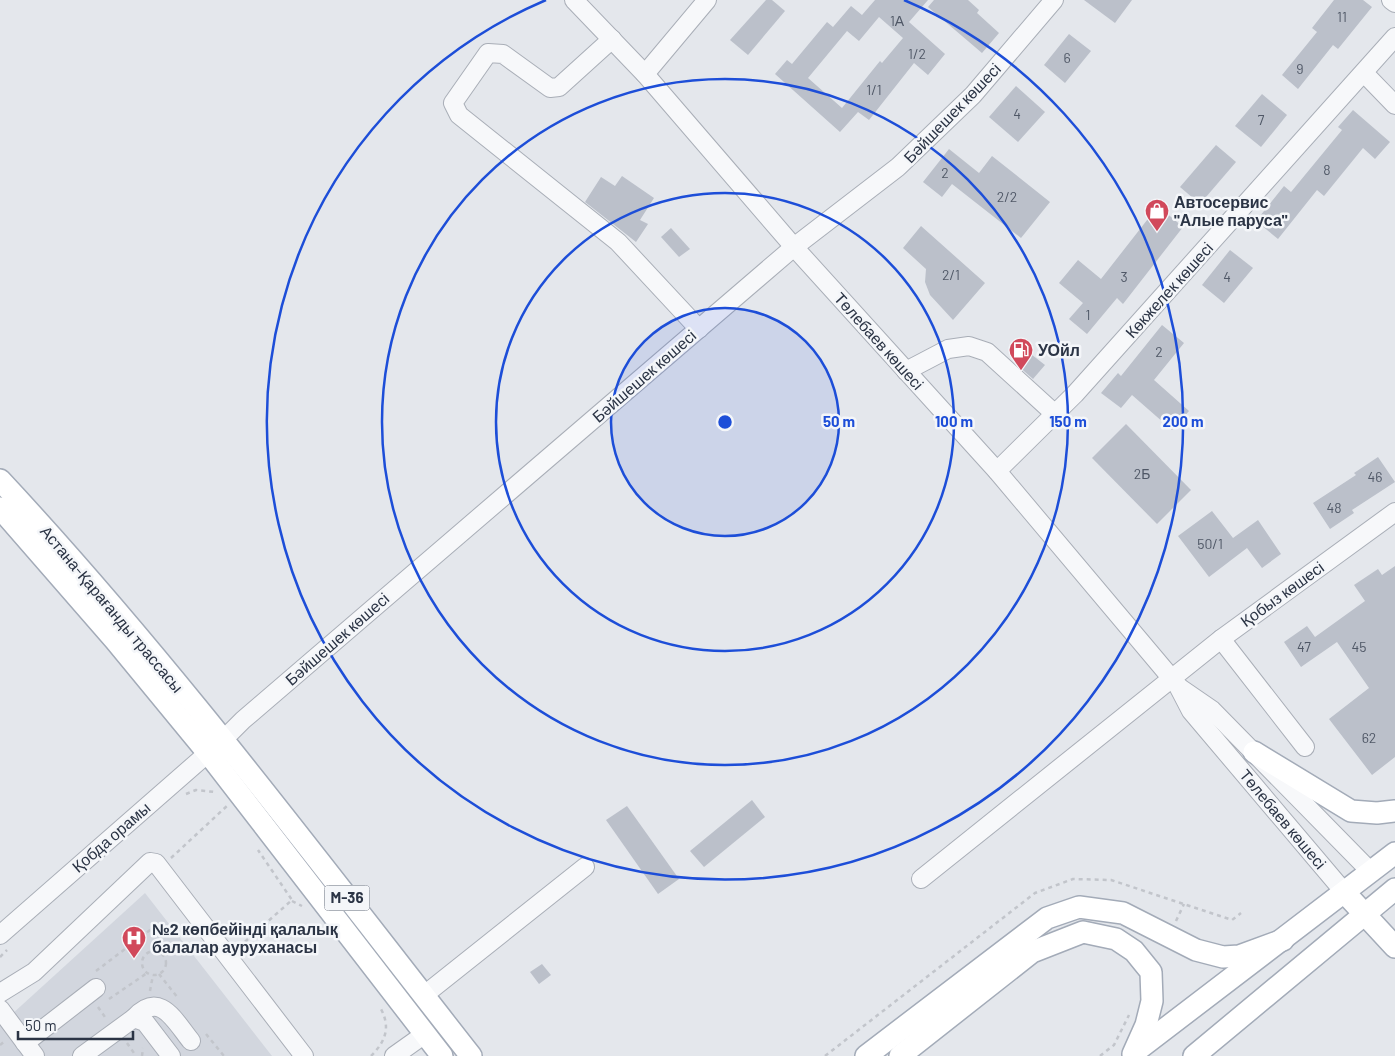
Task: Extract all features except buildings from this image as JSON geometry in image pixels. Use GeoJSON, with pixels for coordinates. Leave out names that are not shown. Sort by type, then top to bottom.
{"type":"FeatureCollection","features":[{"type":"Feature","properties":{"kind":"main road","name":"Астана-Қарағанды трассасы"},"geometry":{"type":"LineString","coordinates":[[0,480],[115,612],[215,746]]}},
{"type":"Feature","properties":{"kind":"main road","name":"Астана-Қарағанды трассасы"},"geometry":{"type":"LineString","coordinates":[[0,508],[115,640],[215,746]]}},
{"type":"Feature","properties":{"kind":"main road","name":"M-36"},"geometry":{"type":"LineString","coordinates":[[215,746],[423,996],[470,1056]]}},
{"type":"Feature","properties":{"kind":"main road","name":"M-36"},"geometry":{"type":"LineString","coordinates":[[215,746],[442,1056]]}},
{"type":"Feature","properties":{"kind":"main road"},"geometry":{"type":"LineString","coordinates":[[1254,752],[1351,811],[1377,813],[1395,811]]}},
{"type":"Feature","properties":{"kind":"main road"},"geometry":{"type":"LineString","coordinates":[[1131,1055],[1395,853]]}},
{"type":"Feature","properties":{"kind":"main road","name":"Төлебаев көшесі"},"geometry":{"type":"LineString","coordinates":[[1371,872],[1393,895]]}},
{"type":"Feature","properties":{"kind":"main road","name":"Төлебаев көшесі"},"geometry":{"type":"LineString","coordinates":[[1345,892],[1395,948]]}},
{"type":"Feature","properties":{"kind":"main road"},"geometry":{"type":"LineString","coordinates":[[1194,1056],[1365,915],[1393,895]]}},
{"type":"Feature","properties":{"kind":"main road"},"geometry":{"type":"LineString","coordinates":[[866,1056],[1047,918],[1079,907],[1123,913],[1196,950],[1222,958],[1239,956],[1282,940]]}},
{"type":"Feature","properties":{"kind":"main road"},"geometry":{"type":"LineString","coordinates":[[900,1056],[1032,952],[1083,932],[1116,938],[1134,951],[1151,972],[1152,1001],[1146,1025],[1131,1055]]}},
{"type":"Feature","properties":{"kind":"street","name":"Төлебаев көшесі"},"geometry":{"type":"LineString","coordinates":[[574,0],[645,74],[794,247],[996,471],[1175,682],[1191,711],[1345,892]]}},
{"type":"Feature","properties":{"kind":"street"},"geometry":{"type":"LineString","coordinates":[[645,74],[707,0]]}},
{"type":"Feature","properties":{"kind":"street","name":"Бәйшешек көшесі"},"geometry":{"type":"LineString","coordinates":[[215,746],[794,247],[898,167],[973,95],[1054,0]]}},
{"type":"Feature","properties":{"kind":"street"},"geometry":{"type":"LineString","coordinates":[[1392,0],[1395,3]]}},
{"type":"Feature","properties":{"kind":"street","name":"Көкжелек көшесі"},"geometry":{"type":"LineString","coordinates":[[996,471],[1055,414],[1395,37]]}},
{"type":"Feature","properties":{"kind":"street"},"geometry":{"type":"LineString","coordinates":[[612,39],[559,87],[550,88],[503,54],[488,53],[453,103],[459,116],[618,242],[699,328]]}},
{"type":"Feature","properties":{"kind":"street"},"geometry":{"type":"LineString","coordinates":[[1364,73],[1395,105]]}},
{"type":"Feature","properties":{"kind":"street"},"geometry":{"type":"LineString","coordinates":[[906,371],[948,349],[968,346],[987,352],[1055,414]]}},
{"type":"Feature","properties":{"kind":"street","name":"Қобыз көшесі"},"geometry":{"type":"LineString","coordinates":[[921,879],[1175,682],[1221,639],[1395,512]]}},
{"type":"Feature","properties":{"kind":"street"},"geometry":{"type":"LineString","coordinates":[[1221,639],[1305,747]]}},
{"type":"Feature","properties":{"kind":"street","name":"Төлебаев көшесі"},"geometry":{"type":"LineString","coordinates":[[1175,682],[1212,710],[1371,872]]}},
{"type":"Feature","properties":{"kind":"street","name":"Қобда орамы"},"geometry":{"type":"LineString","coordinates":[[0,935],[215,746]]}},
{"type":"Feature","properties":{"kind":"street"},"geometry":{"type":"LineString","coordinates":[[0,993],[34,972],[150,862],[161,867],[304,1056]]}},
{"type":"Feature","properties":{"kind":"street"},"geometry":{"type":"LineString","coordinates":[[423,996],[585,868]]}},
{"type":"Feature","properties":{"kind":"street"},"geometry":{"type":"LineString","coordinates":[[0,1009],[30,1049],[96,988]]}},
{"type":"Feature","properties":{"kind":"street"},"geometry":{"type":"LineString","coordinates":[[82,1056],[151,1005],[159,1006],[167,1011],[191,1041]]}},
{"type":"Feature","properties":{"kind":"street"},"geometry":{"type":"LineString","coordinates":[[134,1018],[145,1022],[171,1056]]}},
{"type":"Feature","properties":{"kind":"street"},"geometry":{"type":"LineString","coordinates":[[394,1056],[425,1034]]}},
{"type":"Feature","properties":{"kind":"path"},"geometry":{"type":"LineString","coordinates":[[161,867],[229,804],[234,810]]}},
{"type":"Feature","properties":{"kind":"path"},"geometry":{"type":"LineString","coordinates":[[258,848],[292,900],[308,911]]}},
{"type":"Feature","properties":{"kind":"path"},"geometry":{"type":"LineString","coordinates":[[228,956],[292,900]]}},
{"type":"Feature","properties":{"kind":"path"},"geometry":{"type":"LineString","coordinates":[[1175,922],[1184,904]]}},
{"type":"Feature","properties":{"kind":"path"},"geometry":{"type":"LineString","coordinates":[[96,988],[88,977],[158,924]]}},
{"type":"Feature","properties":{"kind":"path"},"geometry":{"type":"LineString","coordinates":[[151,951],[164,955],[166,964],[163,972],[156,976],[147,973],[142,966],[143,956],[151,951]]}},
{"type":"Feature","properties":{"kind":"path"},"geometry":{"type":"LineString","coordinates":[[371,1056],[385,1038],[386,1018],[377,1002]]}},
{"type":"Feature","properties":{"kind":"path"},"geometry":{"type":"LineString","coordinates":[[1100,1056],[1114,1045],[1130,1011]]}},
{"type":"Feature","properties":{"kind":"path"},"geometry":{"type":"LineString","coordinates":[[126,1042],[136,1056]]}},
{"type":"Feature","properties":{"kind":"shaded area","name":"№2 көпбейінді қалалық балалар ауруханасы"},"geometry":{"type":"Polygon","coordinates":[[[145,893],[272,1056],[0,1056],[0,1025],[145,893]]]}},
{"type":"Feature","properties":{"kind":"place","name":"Автосервис \"Алые паруса\""},"geometry":{"type":"Point","coordinates":[1157,232]}},
{"type":"Feature","properties":{"kind":"place","name":"УОйл"},"geometry":{"type":"Point","coordinates":[1021,371]}},
{"type":"Feature","properties":{"kind":"place","name":"№2 көпбейінді қалалық балалар ауруханасы"},"geometry":{"type":"Point","coordinates":[134,959]}}]}
